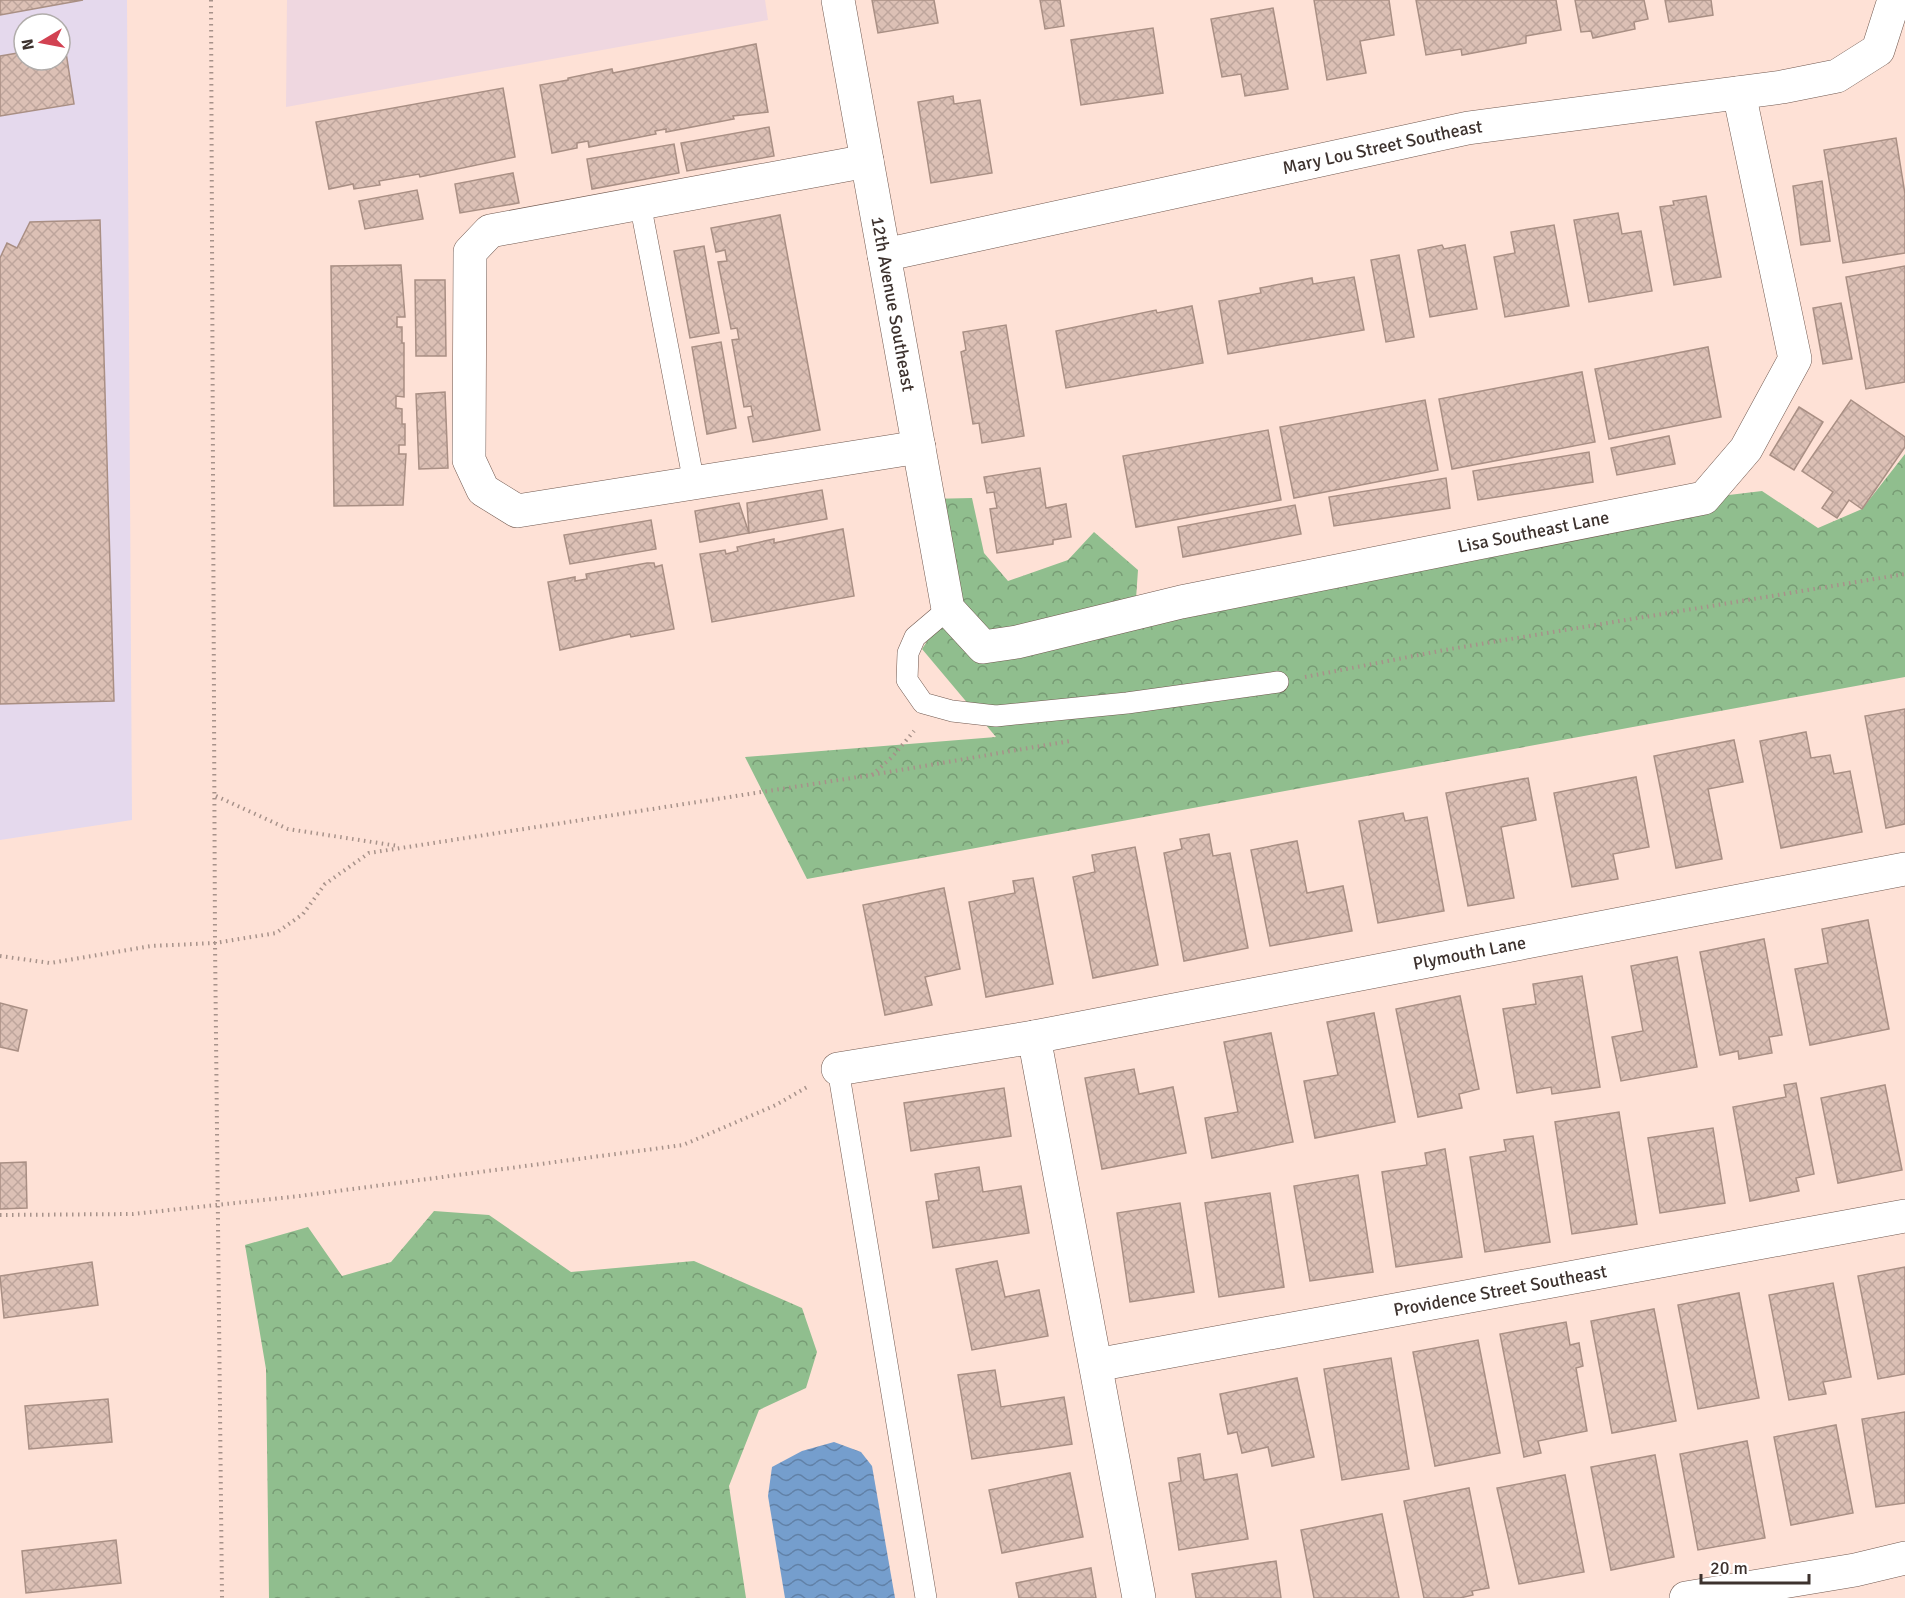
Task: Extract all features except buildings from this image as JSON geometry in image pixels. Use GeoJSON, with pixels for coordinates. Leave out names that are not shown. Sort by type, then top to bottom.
{"type":"FeatureCollection","features":[{"type":"Feature","properties":{"kind":"street","name":"12th Avenue Southeast"},"geometry":{"type":"LineString","coordinates":[[838,0],[948,609]]}},
{"type":"Feature","properties":{"kind":"street","name":"Mary Lou Street Southeast"},"geometry":{"type":"LineString","coordinates":[[884,255],[1468,128],[1739,93],[1838,76],[1878,50],[1894,0]]}},
{"type":"Feature","properties":{"kind":"street","name":"Lisa Southeast Lane"},"geometry":{"type":"LineString","coordinates":[[948,609],[983,647],[1181,602],[1704,498],[1746,449],[1795,359],[1739,93]]}},
{"type":"Feature","properties":{"kind":"street"},"geometry":{"type":"LineString","coordinates":[[867,161],[490,231],[470,252],[470,460],[483,490],[517,510],[919,447]]}},
{"type":"Feature","properties":{"kind":"street","name":"Plymouth Lane"},"geometry":{"type":"LineString","coordinates":[[1034,1037],[1905,870]]}},
{"type":"Feature","properties":{"kind":"street"},"geometry":{"type":"LineString","coordinates":[[838,1069],[1034,1037],[1139,1598]]}},
{"type":"Feature","properties":{"kind":"street","name":"Providence Street Southeast"},"geometry":{"type":"LineString","coordinates":[[1096,1365],[1905,1216]]}},
{"type":"Feature","properties":{"kind":"street"},"geometry":{"type":"LineString","coordinates":[[1686,1598],[1853,1584],[1905,1558]]}},
{"type":"Feature","properties":{"kind":"lane"},"geometry":{"type":"LineString","coordinates":[[640,203],[694,483]]}},
{"type":"Feature","properties":{"kind":"lane"},"geometry":{"type":"LineString","coordinates":[[948,609],[915,637],[908,653],[908,680],[923,703],[935,706],[996,716],[1127,703],[1278,682]]}},
{"type":"Feature","properties":{"kind":"lane"},"geometry":{"type":"LineString","coordinates":[[838,1069],[926,1598]]}},
{"type":"Feature","properties":{"kind":"path"},"geometry":{"type":"LineString","coordinates":[[211,0],[216,796],[214,943],[222,1598]]}},
{"type":"Feature","properties":{"kind":"path"},"geometry":{"type":"LineString","coordinates":[[871,775],[928,719],[935,706]]}},
{"type":"Feature","properties":{"kind":"path"},"geometry":{"type":"LineString","coordinates":[[216,796],[288,829],[402,847]]}},
{"type":"Feature","properties":{"kind":"path"},"geometry":{"type":"LineString","coordinates":[[0,956],[50,963],[151,946],[214,943]]}},
{"type":"Feature","properties":{"kind":"path"},"geometry":{"type":"LineString","coordinates":[[0,1215],[133,1214],[300,1196],[683,1145],[777,1105],[838,1069]]}},
{"type":"Feature","properties":{"kind":"shaded area"},"geometry":{"type":"Polygon","coordinates":[[[0,0],[127,0],[132,820],[0,840],[0,0]]]}},
{"type":"Feature","properties":{"kind":"shaded area"},"geometry":{"type":"Polygon","coordinates":[[[287,0],[765,0],[768,20],[286,107],[287,0]]]}},
{"type":"Feature","properties":{"kind":"green space"},"geometry":{"type":"Polygon","coordinates":[[[1905,454],[1905,677],[807,879],[745,757],[996,737],[922,649],[948,609],[928,499],[972,498],[984,553],[1008,581],[1068,560],[1094,532],[1138,570],[1135,613],[1704,498],[1762,491],[1818,528],[1862,509],[1905,454]]]}},
{"type":"Feature","properties":{"kind":"green space"},"geometry":{"type":"Polygon","coordinates":[[[434,1211],[489,1215],[571,1272],[694,1261],[802,1308],[817,1352],[806,1388],[759,1410],[729,1486],[746,1598],[269,1598],[266,1369],[245,1245],[308,1227],[342,1276],[391,1262],[434,1211]]]}},
{"type":"Feature","properties":{"kind":"water"},"geometry":{"type":"Polygon","coordinates":[[[834,1442],[861,1452],[872,1466],[895,1598],[785,1598],[768,1496],[772,1467],[802,1451],[834,1442]]]}}]}
